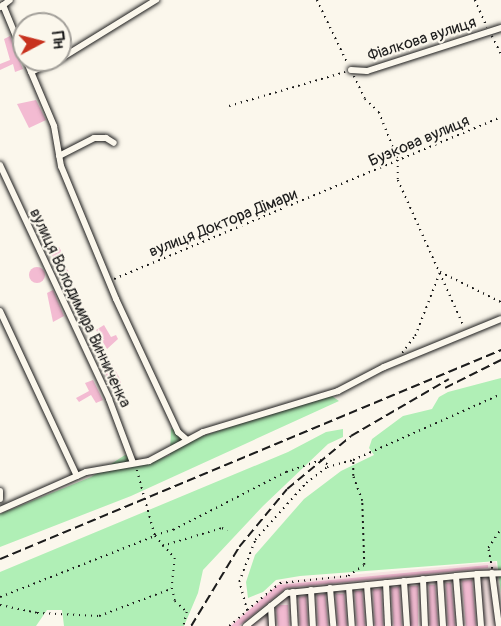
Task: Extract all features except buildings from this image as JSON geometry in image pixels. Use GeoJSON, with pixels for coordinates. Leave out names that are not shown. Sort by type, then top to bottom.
{"type":"FeatureCollection","features":[{"type":"Feature","properties":{"kind":"street"},"geometry":{"type":"LineString","coordinates":[[10,0],[1,6],[12,30]]}},
{"type":"Feature","properties":{"kind":"street"},"geometry":{"type":"LineString","coordinates":[[72,51],[156,0]]}},
{"type":"Feature","properties":{"kind":"street","name":"Фіалкова вулиця"},"geometry":{"type":"LineString","coordinates":[[351,70],[367,71],[501,28]]}},
{"type":"Feature","properties":{"kind":"street"},"geometry":{"type":"LineString","coordinates":[[31,72],[54,126],[59,156],[108,281],[178,432],[186,439]]}},
{"type":"Feature","properties":{"kind":"street"},"geometry":{"type":"LineString","coordinates":[[59,156],[94,138],[106,138],[114,143]]}},
{"type":"Feature","properties":{"kind":"street","name":"вулиця Володимира Винниченка"},"geometry":{"type":"LineString","coordinates":[[0,165],[109,399],[135,463]]}},
{"type":"Feature","properties":{"kind":"street"},"geometry":{"type":"LineString","coordinates":[[0,311],[76,476]]}},
{"type":"Feature","properties":{"kind":"street"},"geometry":{"type":"LineString","coordinates":[[0,510],[76,476],[135,463],[170,451],[186,439],[338,391],[392,365],[501,319]]}},
{"type":"Feature","properties":{"kind":"street"},"geometry":{"type":"LineString","coordinates":[[0,491],[0,500]]}},
{"type":"Feature","properties":{"kind":"street"},"geometry":{"type":"LineString","coordinates":[[492,573],[498,626]]}},
{"type":"Feature","properties":{"kind":"street"},"geometry":{"type":"LineString","coordinates":[[249,625],[271,606],[293,592],[501,573]]}},
{"type":"Feature","properties":{"kind":"street"},"geometry":{"type":"LineString","coordinates":[[477,574],[481,626]]}},
{"type":"Feature","properties":{"kind":"street"},"geometry":{"type":"LineString","coordinates":[[456,576],[460,626]]}},
{"type":"Feature","properties":{"kind":"street"},"geometry":{"type":"LineString","coordinates":[[440,578],[443,626]]}},
{"type":"Feature","properties":{"kind":"street"},"geometry":{"type":"LineString","coordinates":[[423,579],[425,626]]}},
{"type":"Feature","properties":{"kind":"street"},"geometry":{"type":"LineString","coordinates":[[404,581],[407,626]]}},
{"type":"Feature","properties":{"kind":"street"},"geometry":{"type":"LineString","coordinates":[[386,583],[388,626]]}},
{"type":"Feature","properties":{"kind":"street"},"geometry":{"type":"LineString","coordinates":[[367,585],[370,626]]}},
{"type":"Feature","properties":{"kind":"street"},"geometry":{"type":"LineString","coordinates":[[348,587],[352,626]]}},
{"type":"Feature","properties":{"kind":"street"},"geometry":{"type":"LineString","coordinates":[[330,588],[333,626]]}},
{"type":"Feature","properties":{"kind":"street"},"geometry":{"type":"LineString","coordinates":[[311,590],[313,626]]}},
{"type":"Feature","properties":{"kind":"street"},"geometry":{"type":"LineString","coordinates":[[293,592],[295,626]]}},
{"type":"Feature","properties":{"kind":"street"},"geometry":{"type":"LineString","coordinates":[[271,606],[272,626]]}},
{"type":"Feature","properties":{"kind":"path"},"geometry":{"type":"LineString","coordinates":[[317,0],[365,99],[379,112],[398,160],[399,180],[467,333]]}},
{"type":"Feature","properties":{"kind":"path"},"geometry":{"type":"LineString","coordinates":[[229,106],[351,70]]}},
{"type":"Feature","properties":{"kind":"path","name":"Бузкова вулиця"},"geometry":{"type":"LineString","coordinates":[[346,183],[501,117]]}},
{"type":"Feature","properties":{"kind":"path","name":"вулиця Доктора Дімари"},"geometry":{"type":"LineString","coordinates":[[108,281],[346,183]]}},
{"type":"Feature","properties":{"kind":"path"},"geometry":{"type":"LineString","coordinates":[[440,272],[501,302]]}},
{"type":"Feature","properties":{"kind":"path"},"geometry":{"type":"LineString","coordinates":[[392,365],[415,336],[440,272]]}},
{"type":"Feature","properties":{"kind":"path"},"geometry":{"type":"LineString","coordinates":[[247,611],[239,582],[255,540],[306,483],[331,467],[501,394]]}},
{"type":"Feature","properties":{"kind":"path"},"geometry":{"type":"LineString","coordinates":[[229,626],[280,583],[348,576],[364,566],[362,501],[353,476],[353,459]]}},
{"type":"Feature","properties":{"kind":"path"},"geometry":{"type":"LineString","coordinates":[[0,597],[173,530],[286,472],[321,460],[331,467]]}},
{"type":"Feature","properties":{"kind":"path"},"geometry":{"type":"LineString","coordinates":[[135,463],[155,536],[161,546],[175,558],[172,588],[175,601],[188,612],[184,625]]}},
{"type":"Feature","properties":{"kind":"path"},"geometry":{"type":"LineString","coordinates":[[161,546],[222,528],[227,531]]}},
{"type":"Feature","properties":{"kind":"path"},"geometry":{"type":"LineString","coordinates":[[492,573],[488,548],[501,529]]}},
{"type":"Feature","properties":{"kind":"path"},"geometry":{"type":"LineString","coordinates":[[0,605],[36,613],[99,616],[172,588]]}},
{"type":"Feature","properties":{"kind":"shaded area"},"geometry":{"type":"Polygon","coordinates":[[[496,562],[501,626],[228,626],[281,581],[496,562]]]}},
{"type":"Feature","properties":{"kind":"green space"},"geometry":{"type":"Polygon","coordinates":[[[501,378],[501,593],[497,561],[300,576],[276,580],[263,592],[248,598],[246,582],[255,555],[304,499],[341,471],[374,455],[369,448],[372,439],[403,416],[432,409],[439,397],[448,392],[501,378]]]}},
{"type":"Feature","properties":{"kind":"green space"},"geometry":{"type":"Polygon","coordinates":[[[329,394],[339,401],[131,496],[0,547],[0,514],[91,477],[125,455],[143,465],[170,455],[171,428],[194,439],[329,394]]]}},
{"type":"Feature","properties":{"kind":"green space"},"geometry":{"type":"Polygon","coordinates":[[[343,429],[343,437],[328,444],[263,506],[203,570],[198,593],[184,626],[64,626],[62,610],[47,610],[36,626],[0,626],[0,572],[288,452],[326,432],[343,429]]]}},
{"type":"Feature","properties":{"kind":"railway"},"geometry":{"type":"LineString","coordinates":[[0,559],[501,350]]}},
{"type":"Feature","properties":{"kind":"railway"},"geometry":{"type":"LineString","coordinates":[[445,388],[501,360]]}},
{"type":"Feature","properties":{"kind":"railway"},"geometry":{"type":"LineString","coordinates":[[191,626],[239,547],[287,489],[351,436],[449,379]]}}]}
